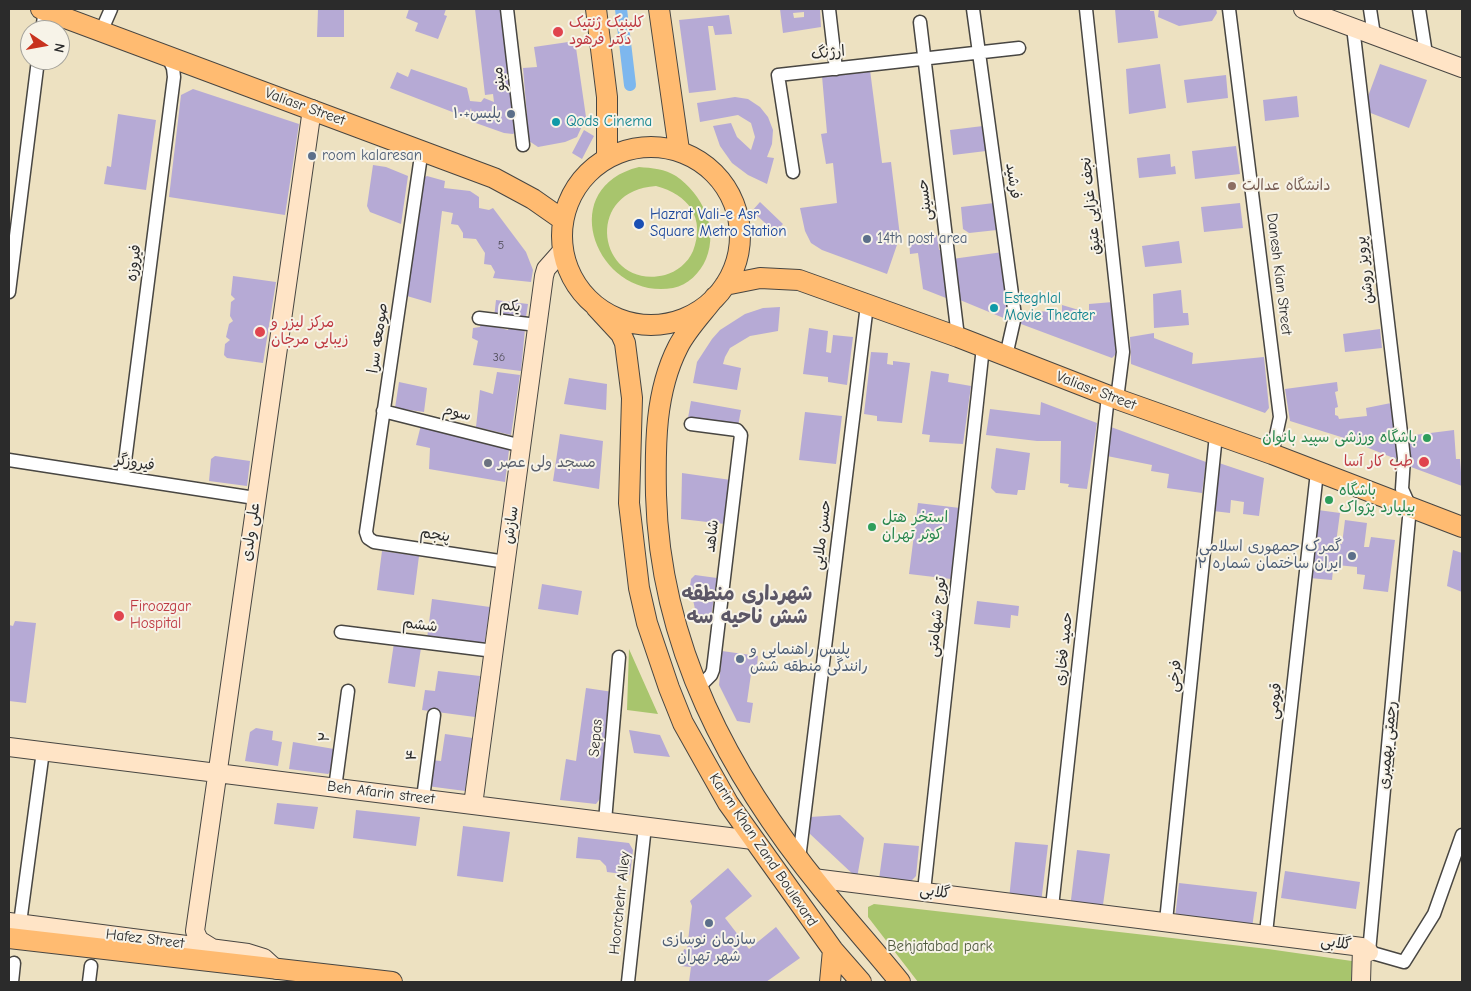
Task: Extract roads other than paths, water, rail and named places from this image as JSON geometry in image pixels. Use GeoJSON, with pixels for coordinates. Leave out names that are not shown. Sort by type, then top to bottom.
{"type":"FeatureCollection","features":[{"type":"Feature","properties":{"kind":"main road"},"geometry":{"type":"LineString","coordinates":[[596,9],[607,97],[607,158]]}},
{"type":"Feature","properties":{"kind":"main road"},"geometry":{"type":"LineString","coordinates":[[659,9],[679,150]]}},
{"type":"Feature","properties":{"kind":"main road","name":"Valiasr Street"},"geometry":{"type":"LineString","coordinates":[[43,16],[98,29],[504,182],[533,199],[562,220]]}},
{"type":"Feature","properties":{"kind":"main road"},"geometry":{"type":"LineString","coordinates":[[648,146],[679,150],[706,166],[720,180],[738,214],[741,235],[738,253],[720,291],[684,319],[657,324],[633,324],[619,320],[596,307],[582,293],[571,276],[562,251],[562,220],[577,185],[586,174],[607,158],[626,150],[648,146]]}},
{"type":"Feature","properties":{"kind":"main road","name":"Valiasr Street"},"geometry":{"type":"LineString","coordinates":[[720,291],[760,278],[795,279],[958,337],[1112,397],[1272,454],[1462,527]]}},
{"type":"Feature","properties":{"kind":"main road","name":"Karim Khan Zand Boulevard"},"geometry":{"type":"LineString","coordinates":[[720,291],[678,345],[661,396],[656,436],[657,512],[662,566],[677,630],[697,689],[738,770],[818,884],[900,982]]}},
{"type":"Feature","properties":{"kind":"main road","name":"Karim Khan Zand Boulevard"},"geometry":{"type":"LineString","coordinates":[[596,307],[621,334],[625,343],[632,398],[629,503],[639,588],[647,623],[683,723],[728,803],[753,840],[832,950],[861,982]]}},
{"type":"Feature","properties":{"kind":"main road","name":"Hafez Street"},"geometry":{"type":"LineString","coordinates":[[14,930],[338,979],[392,982]]}},
{"type":"Feature","properties":{"kind":"main road"},"geometry":{"type":"LineString","coordinates":[[830,982],[832,950]]}},
{"type":"Feature","properties":{"kind":"street"},"geometry":{"type":"LineString","coordinates":[[98,29],[104,25],[111,9]]}},
{"type":"Feature","properties":{"kind":"street","name":"مینو"},"geometry":{"type":"LineString","coordinates":[[507,9],[523,146]]}},
{"type":"Feature","properties":{"kind":"street"},"geometry":{"type":"LineString","coordinates":[[829,9],[836,69]]}},
{"type":"Feature","properties":{"kind":"street","name":"فرشید"},"geometry":{"type":"LineString","coordinates":[[973,9],[1015,316],[1006,356]]}},
{"type":"Feature","properties":{"kind":"street","name":"نجف غزایی عتیق"},"geometry":{"type":"LineString","coordinates":[[1086,9],[1123,352],[1112,397]]}},
{"type":"Feature","properties":{"kind":"street","name":"Danesh Kian Street"},"geometry":{"type":"LineString","coordinates":[[1229,9],[1280,417],[1272,454]]}},
{"type":"Feature","properties":{"kind":"street"},"geometry":{"type":"LineString","coordinates":[[1370,9],[1374,35]]}},
{"type":"Feature","properties":{"kind":"street"},"geometry":{"type":"LineString","coordinates":[[1419,9],[1426,54]]}},
{"type":"Feature","properties":{"kind":"street"},"geometry":{"type":"LineString","coordinates":[[1312,10],[1462,68]]}},
{"type":"Feature","properties":{"kind":"street","name":"حسینی"},"geometry":{"type":"LineString","coordinates":[[920,22],[958,337]]}},
{"type":"Feature","properties":{"kind":"street","name":"پرویز روشن"},"geometry":{"type":"LineString","coordinates":[[1353,27],[1404,458],[1402,489],[1410,507]]}},
{"type":"Feature","properties":{"kind":"street","name":"ارژنگ"},"geometry":{"type":"LineString","coordinates":[[793,172],[778,75],[1019,48]]}},
{"type":"Feature","properties":{"kind":"street","name":"فیروزه"},"geometry":{"type":"LineString","coordinates":[[123,478],[174,77],[174,68],[167,55]]}},
{"type":"Feature","properties":{"kind":"street"},"geometry":{"type":"LineString","coordinates":[[9,292],[37,70]]}},
{"type":"Feature","properties":{"kind":"street","name":"علی ولدی"},"geometry":{"type":"LineString","coordinates":[[212,948],[199,940],[195,931],[216,773],[312,110]]}},
{"type":"Feature","properties":{"kind":"street","name":"صومعه سرا"},"geometry":{"type":"LineString","coordinates":[[366,532],[422,150]]}},
{"type":"Feature","properties":{"kind":"street","name":"سازش"},"geometry":{"type":"LineString","coordinates":[[473,805],[546,268],[562,251]]}},
{"type":"Feature","properties":{"kind":"street","name":"حسن ملایی"},"geometry":{"type":"LineString","coordinates":[[799,859],[867,305]]}},
{"type":"Feature","properties":{"kind":"street","name":"یکم"},"geometry":{"type":"LineString","coordinates":[[479,318],[538,325]]}},
{"type":"Feature","properties":{"kind":"street","name":"تورج شهامتی"},"geometry":{"type":"LineString","coordinates":[[924,896],[983,347]]}},
{"type":"Feature","properties":{"kind":"street","name":"حمید فخاری"},"geometry":{"type":"LineString","coordinates":[[1051,912],[1112,397]]}},
{"type":"Feature","properties":{"kind":"street","name":"سوم"},"geometry":{"type":"LineString","coordinates":[[384,411],[522,446]]}},
{"type":"Feature","properties":{"kind":"street","name":"شاهد"},"geometry":{"type":"LineString","coordinates":[[691,424],[732,429],[739,431],[741,435],[712,670],[711,675],[697,689]]}},
{"type":"Feature","properties":{"kind":"street","name":"فرخی"},"geometry":{"type":"LineString","coordinates":[[1165,926],[1216,435]]}},
{"type":"Feature","properties":{"kind":"street","name":"فیروزگر"},"geometry":{"type":"LineString","coordinates":[[9,460],[256,498]]}},
{"type":"Feature","properties":{"kind":"street","name":"قیومی"},"geometry":{"type":"LineString","coordinates":[[1265,938],[1317,472]]}},
{"type":"Feature","properties":{"kind":"street","name":"رحمتی بهمبری"},"geometry":{"type":"LineString","coordinates":[[1362,982],[1410,507]]}},
{"type":"Feature","properties":{"kind":"street","name":"پنجم"},"geometry":{"type":"LineString","coordinates":[[366,532],[368,538],[374,542],[506,562]]}},
{"type":"Feature","properties":{"kind":"street","name":"ششم"},"geometry":{"type":"LineString","coordinates":[[341,632],[494,650]]}},
{"type":"Feature","properties":{"kind":"street","name":"Sepas"},"geometry":{"type":"LineString","coordinates":[[605,821],[619,657]]}},
{"type":"Feature","properties":{"kind":"street","name":"۲"},"geometry":{"type":"LineString","coordinates":[[335,788],[348,691]]}},
{"type":"Feature","properties":{"kind":"street","name":"۴"},"geometry":{"type":"LineString","coordinates":[[423,798],[434,715]]}},
{"type":"Feature","properties":{"kind":"street","name":"Beh Afarin street"},"geometry":{"type":"LineString","coordinates":[[9,747],[753,840]]}},
{"type":"Feature","properties":{"kind":"street"},"geometry":{"type":"LineString","coordinates":[[14,930],[43,751]]}},
{"type":"Feature","properties":{"kind":"street","name":"Hoorchehr Alley"},"geometry":{"type":"LineString","coordinates":[[628,982],[645,826]]}},
{"type":"Feature","properties":{"kind":"street"},"geometry":{"type":"LineString","coordinates":[[1365,952],[1404,962],[1434,914],[1462,834]]}},
{"type":"Feature","properties":{"kind":"street","name":"گلابی"},"geometry":{"type":"LineString","coordinates":[[818,884],[1265,938],[1365,952]]}},
{"type":"Feature","properties":{"kind":"street","name":"Hafez Street"},"geometry":{"type":"LineString","coordinates":[[14,930],[212,948],[258,955],[277,970]]}},
{"type":"Feature","properties":{"kind":"street","name":"رحمتی بهمبری"},"geometry":{"type":"LineString","coordinates":[[1365,952],[1370,982]]}},
{"type":"Feature","properties":{"kind":"street"},"geometry":{"type":"LineString","coordinates":[[12,982],[14,963]]}},
{"type":"Feature","properties":{"kind":"street"},"geometry":{"type":"LineString","coordinates":[[89,982],[91,966]]}},
{"type":"Feature","properties":{"kind":"waterway"},"geometry":{"type":"LineString","coordinates":[[621,9],[630,85]]}},
{"type":"Feature","properties":{"kind":"place","name":"کلینیک ژنتیک دکتر فرهود"},"geometry":{"type":"Point","coordinates":[558,32]}},
{"type":"Feature","properties":{"kind":"place","name":"پلیس+۱۰"},"geometry":{"type":"Point","coordinates":[511,114]}},
{"type":"Feature","properties":{"kind":"place","name":"Qods Cinema"},"geometry":{"type":"Point","coordinates":[556,122]}},
{"type":"Feature","properties":{"kind":"place","name":"room kalaresan"},"geometry":{"type":"Point","coordinates":[312,156]}},
{"type":"Feature","properties":{"kind":"place","name":"دانشگاه عدالت"},"geometry":{"type":"Point","coordinates":[1232,186]}},
{"type":"Feature","properties":{"kind":"place","name":"Hazrat Vali-e Asr Square Metro Station"},"geometry":{"type":"Point","coordinates":[639,224]}},
{"type":"Feature","properties":{"kind":"place","name":"14th post area"},"geometry":{"type":"Point","coordinates":[867,239]}},
{"type":"Feature","properties":{"kind":"place","name":"Esteghlal Movie Theater"},"geometry":{"type":"Point","coordinates":[994,308]}},
{"type":"Feature","properties":{"kind":"place","name":"مرکز لیزر و زیبایی مرجان"},"geometry":{"type":"Point","coordinates":[260,332]}},
{"type":"Feature","properties":{"kind":"place","name":"باشگاه ورزشی سپید بانوان"},"geometry":{"type":"Point","coordinates":[1427,438]}},
{"type":"Feature","properties":{"kind":"place","name":"طب کار آسا"},"geometry":{"type":"Point","coordinates":[1424,462]}},
{"type":"Feature","properties":{"kind":"place","name":"مسجد ولی عصر"},"geometry":{"type":"Point","coordinates":[488,463]}},
{"type":"Feature","properties":{"kind":"place","name":"باشگاه بیلیارد پژواک"},"geometry":{"type":"Point","coordinates":[1329,500]}},
{"type":"Feature","properties":{"kind":"place","name":"استخر هتل کوثر تهران"},"geometry":{"type":"Point","coordinates":[872,527]}},
{"type":"Feature","properties":{"kind":"place","name":"گمرک جمهوری اسلامی ایران ساختمان شماره ۲"},"geometry":{"type":"Point","coordinates":[1352,556]}},
{"type":"Feature","properties":{"kind":"place","name":"Firoozgar Hospital"},"geometry":{"type":"Point","coordinates":[119,616]}},
{"type":"Feature","properties":{"kind":"place","name":"پلیس راهنمایی و رانندگی منطقه شش"},"geometry":{"type":"Point","coordinates":[740,659]}},
{"type":"Feature","properties":{"kind":"place","name":"سازمان نوسازی شهر تهران"},"geometry":{"type":"Point","coordinates":[709,923]}},
{"type":"Feature","properties":{"kind":"district","name":"شهرداری منطقه شش ناحیه سه"},"geometry":{"type":"Point","coordinates":[747,606]}},
{"type":"Feature","properties":{"kind":"park label","name":"Behjatabad park"},"geometry":{"type":"Point","coordinates":[940,947]}}]}
